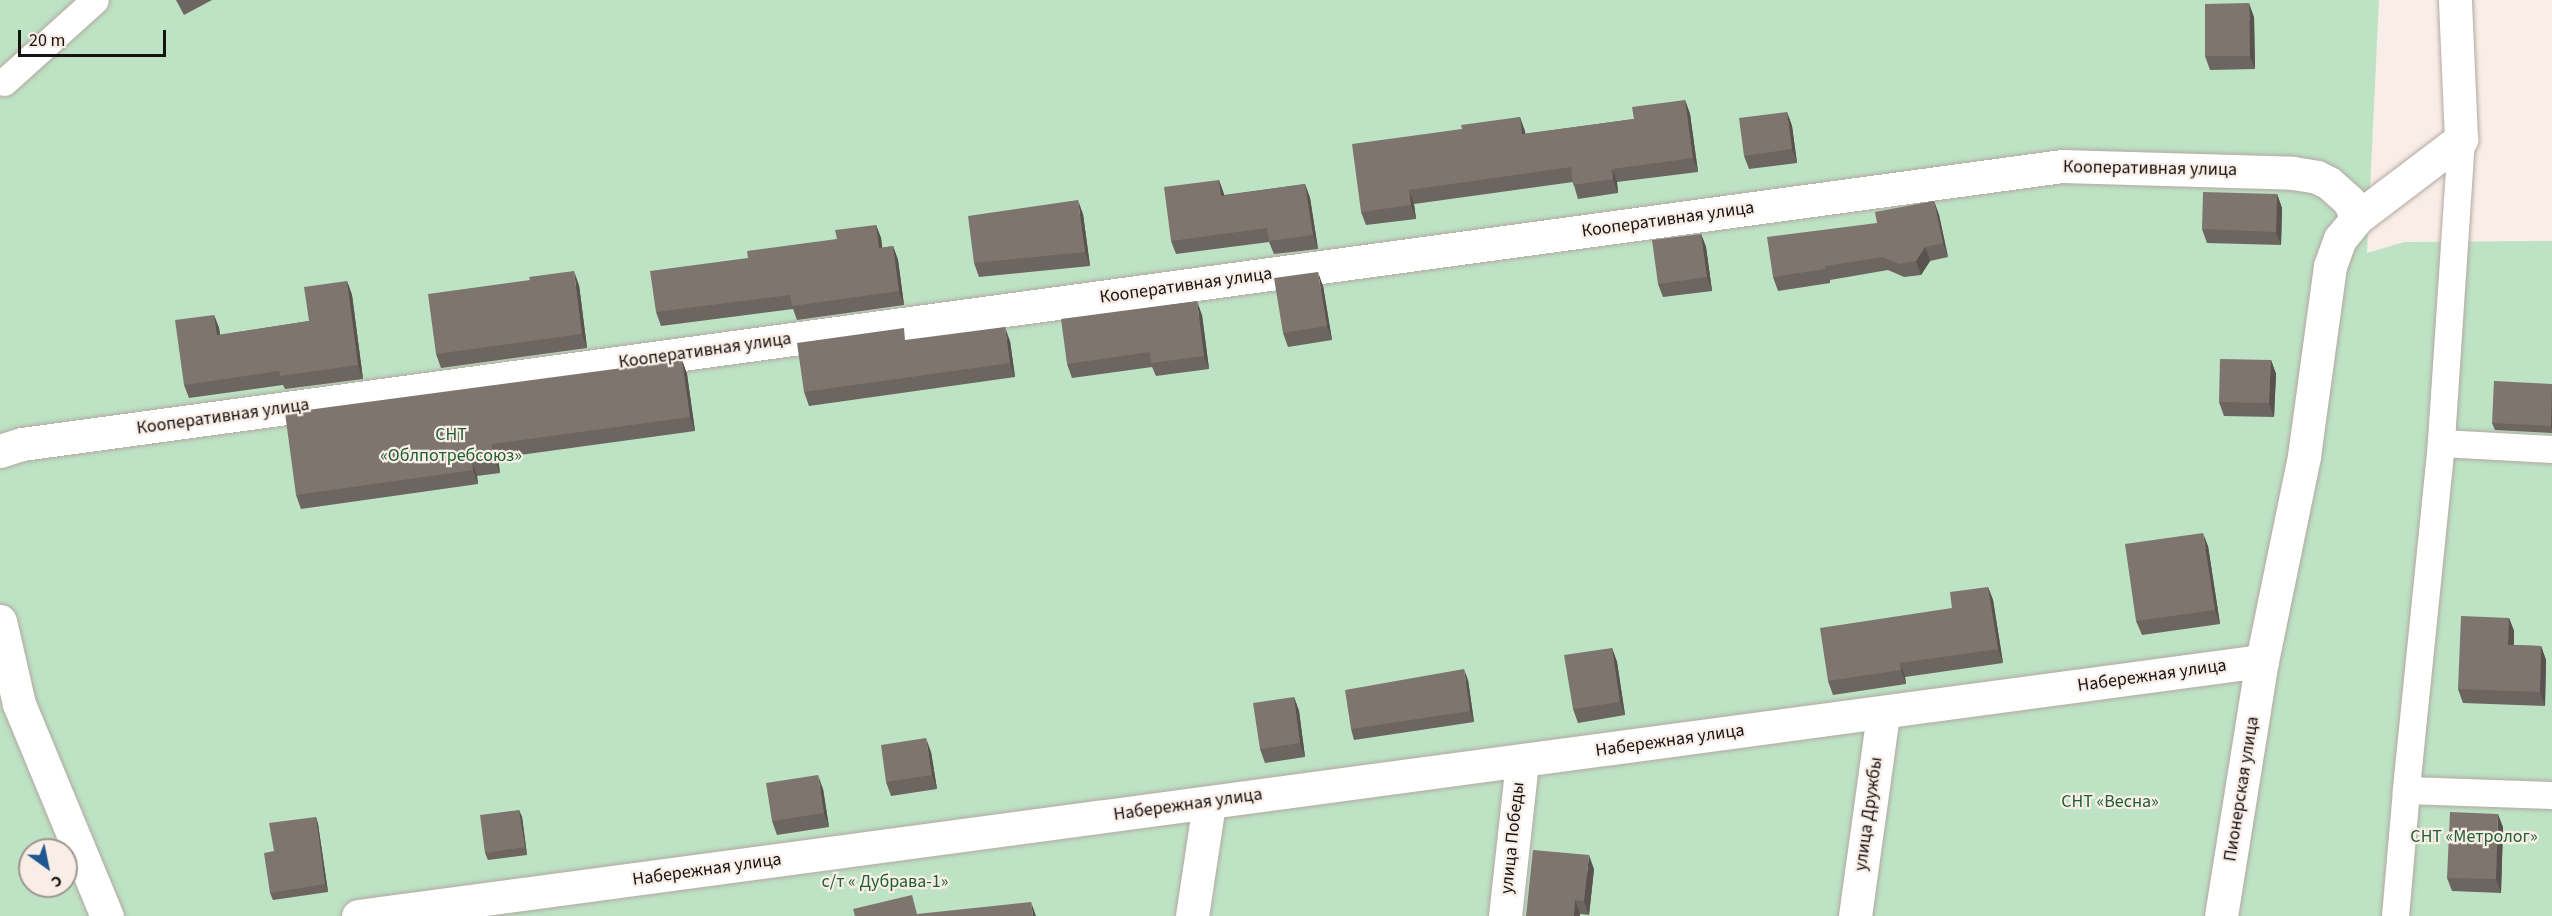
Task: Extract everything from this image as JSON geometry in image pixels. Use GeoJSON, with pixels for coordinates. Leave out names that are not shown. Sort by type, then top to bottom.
{"type":"FeatureCollection","features":[{"type":"Feature","properties":{"kind":"street"},"geometry":{"type":"LineString","coordinates":[[2262,661],[2304,456],[2330,266],[2340,239],[2357,218],[2461,139],[2455,0]]}},
{"type":"Feature","properties":{"kind":"street","name":"Кооперативная улица"},"geometry":{"type":"LineString","coordinates":[[0,452],[34,443],[2062,166],[2301,174],[2317,177],[2330,183],[2349,201],[2357,218]]}},
{"type":"Feature","properties":{"kind":"street"},"geometry":{"type":"LineString","coordinates":[[0,621],[19,704],[107,916]]}},
{"type":"Feature","properties":{"kind":"street","name":"Набережная улица"},"geometry":{"type":"LineString","coordinates":[[358,916],[442,910],[1209,802],[2262,661]]}},
{"type":"Feature","properties":{"kind":"street","name":"Пионерская улица"},"geometry":{"type":"LineString","coordinates":[[2221,916],[2262,661]]}},
{"type":"Feature","properties":{"kind":"street","name":"улица Дружбы"},"geometry":{"type":"LineString","coordinates":[[1855,916],[1882,713]]}},
{"type":"Feature","properties":{"kind":"street","name":"улица Победы"},"geometry":{"type":"LineString","coordinates":[[1505,916],[1522,761]]}},
{"type":"Feature","properties":{"kind":"street"},"geometry":{"type":"LineString","coordinates":[[1192,916],[1209,802]]}},
{"type":"Feature","properties":{"kind":"lane"},"geometry":{"type":"LineString","coordinates":[[4,82],[95,0]]}},
{"type":"Feature","properties":{"kind":"lane"},"geometry":{"type":"LineString","coordinates":[[2395,916],[2441,443],[2461,139]]}},
{"type":"Feature","properties":{"kind":"lane"},"geometry":{"type":"LineString","coordinates":[[2441,443],[2552,449]]}},
{"type":"Feature","properties":{"kind":"lane"},"geometry":{"type":"LineString","coordinates":[[2406,790],[2552,795]]}},
{"type":"Feature","properties":{"kind":"green space","name":"СНТ «Облпотребсоюз»"},"geometry":{"type":"Polygon","coordinates":[[[0,0],[2379,0],[2367,253],[2404,242],[2552,241],[2552,916],[0,916],[0,0]]]}},
{"type":"Feature","properties":{"kind":"building"},"geometry":{"type":"Polygon","coordinates":[[[2249,3],[2250,56],[2205,56],[2205,4],[2249,3]]]}},
{"type":"Feature","properties":{"kind":"building"},"geometry":{"type":"Polygon","coordinates":[[[1685,100],[1693,158],[1612,169],[1613,179],[1573,185],[1571,167],[1409,190],[1411,205],[1361,212],[1352,144],[1462,129],[1461,125],[1520,117],[1522,134],[1634,119],[1632,107],[1685,100]]]}},
{"type":"Feature","properties":{"kind":"building"},"geometry":{"type":"Polygon","coordinates":[[[1787,112],[1792,149],[1744,156],[1739,118],[1787,112]]]}},
{"type":"Feature","properties":{"kind":"building"},"geometry":{"type":"Polygon","coordinates":[[[1219,180],[1221,196],[1305,184],[1313,235],[1269,241],[1267,228],[1171,241],[1164,187],[1219,180]]]}},
{"type":"Feature","properties":{"kind":"building"},"geometry":{"type":"Polygon","coordinates":[[[2203,192],[2277,194],[2276,232],[2202,229],[2203,192]]]}},
{"type":"Feature","properties":{"kind":"building"},"geometry":{"type":"Polygon","coordinates":[[[1078,200],[1085,252],[974,263],[968,216],[1078,200]]]}},
{"type":"Feature","properties":{"kind":"building"},"geometry":{"type":"Polygon","coordinates":[[[1934,201],[1943,243],[1925,247],[1916,261],[1899,264],[1883,257],[1773,277],[1767,237],[1877,223],[1875,212],[1934,201]]]}},
{"type":"Feature","properties":{"kind":"building"},"geometry":{"type":"Polygon","coordinates":[[[876,225],[879,248],[893,246],[899,291],[792,306],[790,295],[656,312],[650,271],[748,258],[747,251],[837,239],[835,230],[876,225]]]}},
{"type":"Feature","properties":{"kind":"building"},"geometry":{"type":"Polygon","coordinates":[[[1701,234],[1707,277],[1658,284],[1652,240],[1701,234]]]}},
{"type":"Feature","properties":{"kind":"building"},"geometry":{"type":"Polygon","coordinates":[[[574,271],[582,334],[436,354],[428,294],[530,280],[529,277],[574,271]]]}},
{"type":"Feature","properties":{"kind":"building"},"geometry":{"type":"Polygon","coordinates":[[[1318,272],[1327,326],[1283,333],[1274,278],[1318,272]]]}},
{"type":"Feature","properties":{"kind":"building"},"geometry":{"type":"Polygon","coordinates":[[[347,281],[358,365],[280,376],[279,371],[184,385],[175,320],[214,315],[217,335],[309,321],[304,287],[347,281]]]}},
{"type":"Feature","properties":{"kind":"building"},"geometry":{"type":"Polygon","coordinates":[[[1197,301],[1204,356],[1151,363],[1150,352],[1067,364],[1061,319],[1197,301]]]}},
{"type":"Feature","properties":{"kind":"building"},"geometry":{"type":"Polygon","coordinates":[[[1005,327],[1010,363],[804,392],[797,343],[904,328],[905,340],[1005,327]]]}},
{"type":"Feature","properties":{"kind":"building"},"geometry":{"type":"Polygon","coordinates":[[[2220,359],[2271,360],[2269,403],[2219,402],[2220,359]]]}},
{"type":"Feature","properties":{"kind":"building"},"geometry":{"type":"Polygon","coordinates":[[[682,360],[690,417],[492,444],[494,459],[472,462],[473,470],[296,495],[285,413],[682,360]]]}},
{"type":"Feature","properties":{"kind":"building"},"geometry":{"type":"Polygon","coordinates":[[[2494,381],[2552,384],[2551,426],[2492,423],[2494,381]]]}},
{"type":"Feature","properties":{"kind":"building"},"geometry":{"type":"Polygon","coordinates":[[[2203,533],[2215,610],[2136,621],[2125,544],[2203,533]]]}},
{"type":"Feature","properties":{"kind":"building"},"geometry":{"type":"Polygon","coordinates":[[[1988,587],[1998,649],[1900,663],[1901,670],[1828,681],[1820,628],[1952,608],[1950,592],[1988,587]]]}},
{"type":"Feature","properties":{"kind":"building"},"geometry":{"type":"Polygon","coordinates":[[[2461,616],[2509,618],[2508,645],[2541,646],[2540,692],[2458,689],[2461,616]]]}},
{"type":"Feature","properties":{"kind":"building"},"geometry":{"type":"Polygon","coordinates":[[[1612,648],[1620,702],[1573,709],[1564,655],[1612,648]]]}},
{"type":"Feature","properties":{"kind":"building"},"geometry":{"type":"Polygon","coordinates":[[[1464,669],[1470,711],[1351,729],[1345,690],[1464,669]]]}},
{"type":"Feature","properties":{"kind":"building"},"geometry":{"type":"Polygon","coordinates":[[[1294,697],[1300,743],[1260,749],[1253,703],[1294,697]]]}},
{"type":"Feature","properties":{"kind":"building"},"geometry":{"type":"Polygon","coordinates":[[[926,738],[932,775],[886,782],[881,745],[926,738]]]}},
{"type":"Feature","properties":{"kind":"building"},"geometry":{"type":"Polygon","coordinates":[[[818,775],[824,813],[772,821],[766,783],[818,775]]]}},
{"type":"Feature","properties":{"kind":"building"},"geometry":{"type":"Polygon","coordinates":[[[519,810],[525,847],[485,853],[480,815],[519,810]]]}},
{"type":"Feature","properties":{"kind":"building"},"geometry":{"type":"Polygon","coordinates":[[[2450,812],[2498,814],[2496,879],[2447,878],[2450,812]]]}},
{"type":"Feature","properties":{"kind":"building"},"geometry":{"type":"Polygon","coordinates":[[[316,817],[325,884],[270,893],[264,853],[274,851],[269,823],[316,817]]]}},
{"type":"Feature","properties":{"kind":"building"},"geometry":{"type":"Polygon","coordinates":[[[1533,850],[1589,855],[1584,901],[1575,900],[1574,916],[1526,916],[1533,850]]]}},
{"type":"Feature","properties":{"kind":"building"},"geometry":{"type":"Polygon","coordinates":[[[912,895],[917,914],[1031,902],[1033,916],[855,916],[853,909],[912,895]]]}},
{"type":"Feature","properties":{"kind":"park label","name":"СНТ «Весна»"},"geometry":{"type":"Point","coordinates":[2110,802]}},
{"type":"Feature","properties":{"kind":"park label","name":"СНТ «Метролог»"},"geometry":{"type":"Point","coordinates":[2474,837]}},
{"type":"Feature","properties":{"kind":"park label","name":"с/т « Дубрава-1»"},"geometry":{"type":"Point","coordinates":[885,882]}}]}
